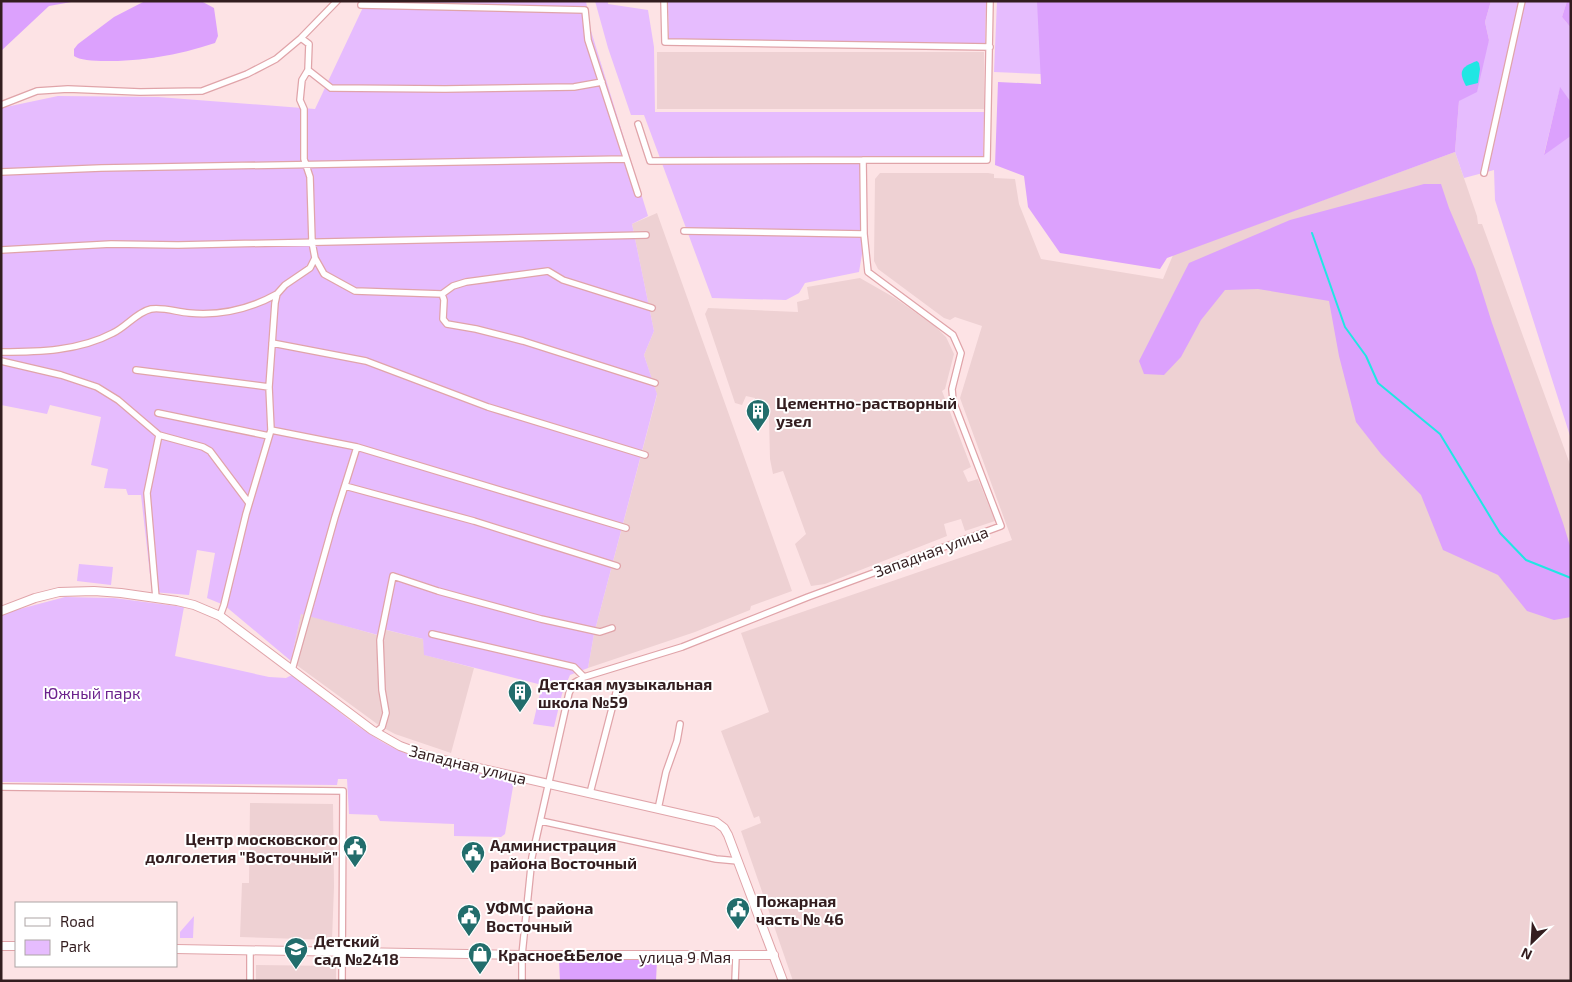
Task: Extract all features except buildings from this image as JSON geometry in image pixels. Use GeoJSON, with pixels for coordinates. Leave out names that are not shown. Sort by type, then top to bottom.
{"type":"FeatureCollection","features":[{"type":"Feature","properties":{"kind":"street"},"geometry":{"type":"LineString","coordinates":[[1,105],[37,91],[68,88],[140,92],[202,91],[247,74],[276,58],[301,38],[337,1]]}},
{"type":"Feature","properties":{"kind":"street"},"geometry":{"type":"LineString","coordinates":[[664,1],[665,42],[990,47]]}},
{"type":"Feature","properties":{"kind":"street"},"geometry":{"type":"LineString","coordinates":[[638,124],[650,160],[987,160],[990,1]]}},
{"type":"Feature","properties":{"kind":"street"},"geometry":{"type":"LineString","coordinates":[[1484,173],[1522,1]]}},
{"type":"Feature","properties":{"kind":"street"},"geometry":{"type":"LineString","coordinates":[[361,5],[586,10],[588,40],[638,194]]}},
{"type":"Feature","properties":{"kind":"street"},"geometry":{"type":"LineString","coordinates":[[301,38],[309,44],[308,70],[302,80],[300,100],[304,108],[304,159],[310,178],[312,200],[312,242],[315,258],[324,274],[355,291],[442,294],[453,286],[466,282],[548,271],[563,280],[652,308]]}},
{"type":"Feature","properties":{"kind":"street"},"geometry":{"type":"LineString","coordinates":[[308,70],[330,88],[564,88],[602,82]]}},
{"type":"Feature","properties":{"kind":"street"},"geometry":{"type":"LineString","coordinates":[[1,172],[101,168],[626,159]]}},
{"type":"Feature","properties":{"kind":"street","name":"Западная улица"},"geometry":{"type":"LineString","coordinates":[[584,677],[682,647],[808,597],[1001,526],[953,400],[952,389],[961,353],[953,335],[868,272],[864,234],[863,160]]}},
{"type":"Feature","properties":{"kind":"street"},"geometry":{"type":"LineString","coordinates":[[684,231],[864,234]]}},
{"type":"Feature","properties":{"kind":"street"},"geometry":{"type":"LineString","coordinates":[[1,250],[111,244],[178,245],[646,235]]}},
{"type":"Feature","properties":{"kind":"street"},"geometry":{"type":"LineString","coordinates":[[1,352],[75,347],[114,333],[140,314],[152,309],[195,314],[238,310],[260,304],[277,294],[291,280],[310,268],[315,258]]}},
{"type":"Feature","properties":{"kind":"street"},"geometry":{"type":"LineString","coordinates":[[220,616],[236,563],[249,504],[270,433],[269,387],[274,303],[277,294]]}},
{"type":"Feature","properties":{"kind":"street"},"geometry":{"type":"LineString","coordinates":[[442,294],[444,300],[443,319],[447,324],[523,341],[655,383]]}},
{"type":"Feature","properties":{"kind":"street"},"geometry":{"type":"LineString","coordinates":[[272,343],[366,361],[488,407],[645,455]]}},
{"type":"Feature","properties":{"kind":"street"},"geometry":{"type":"LineString","coordinates":[[1,361],[61,375],[97,387],[118,400],[159,435],[210,451],[249,504]]}},
{"type":"Feature","properties":{"kind":"street"},"geometry":{"type":"LineString","coordinates":[[136,370],[269,387]]}},
{"type":"Feature","properties":{"kind":"street"},"geometry":{"type":"LineString","coordinates":[[158,413],[357,447],[626,528]]}},
{"type":"Feature","properties":{"kind":"street"},"geometry":{"type":"LineString","coordinates":[[156,598],[147,493],[159,435]]}},
{"type":"Feature","properties":{"kind":"street"},"geometry":{"type":"LineString","coordinates":[[292,670],[357,447]]}},
{"type":"Feature","properties":{"kind":"street"},"geometry":{"type":"LineString","coordinates":[[345,486],[474,522],[617,566]]}},
{"type":"Feature","properties":{"kind":"street"},"geometry":{"type":"LineString","coordinates":[[376,732],[382,727],[386,713],[382,690],[380,640],[393,576],[438,591],[541,619],[600,632],[612,628]]}},
{"type":"Feature","properties":{"kind":"street","name":"Западная улица"},"geometry":{"type":"LineString","coordinates":[[1,611],[35,598],[59,592],[121,593],[194,605],[220,616],[376,732],[400,746],[430,757],[716,822],[724,828],[728,835],[783,981]]}},
{"type":"Feature","properties":{"kind":"street"},"geometry":{"type":"LineString","coordinates":[[432,634],[574,667],[584,677],[574,683],[569,693],[532,856],[522,955],[522,981]]}},
{"type":"Feature","properties":{"kind":"street"},"geometry":{"type":"LineString","coordinates":[[590,793],[618,690]]}},
{"type":"Feature","properties":{"kind":"street"},"geometry":{"type":"LineString","coordinates":[[658,808],[680,724]]}},
{"type":"Feature","properties":{"kind":"street"},"geometry":{"type":"LineString","coordinates":[[1,787],[343,791],[342,981]]}},
{"type":"Feature","properties":{"kind":"street"},"geometry":{"type":"LineString","coordinates":[[541,821],[716,859],[738,861]]}},
{"type":"Feature","properties":{"kind":"street"},"geometry":{"type":"LineString","coordinates":[[1,946],[15,946]]}},
{"type":"Feature","properties":{"kind":"street","name":"улица 9 Мая"},"geometry":{"type":"LineString","coordinates":[[178,949],[522,955],[774,956]]}},
{"type":"Feature","properties":{"kind":"street"},"geometry":{"type":"LineString","coordinates":[[250,950],[250,981]]}},
{"type":"Feature","properties":{"kind":"street"},"geometry":{"type":"LineString","coordinates":[[735,981],[736,956]]}},
{"type":"Feature","properties":{"kind":"shaded area"},"geometry":{"type":"Polygon","coordinates":[[[1,1],[77,1],[49,6],[1,51],[1,1]]]}},
{"type":"Feature","properties":{"kind":"shaded area"},"geometry":{"type":"Polygon","coordinates":[[[145,1],[201,1],[214,8],[218,36],[215,43],[180,53],[140,59],[102,61],[80,59],[74,56],[74,49],[78,44],[114,17],[145,1]]]}},
{"type":"Feature","properties":{"kind":"shaded area"},"geometry":{"type":"Polygon","coordinates":[[[1037,1],[1491,1],[1485,22],[1489,40],[1477,92],[1459,101],[1455,152],[1167,258],[1160,269],[1060,253],[1028,207],[1024,176],[995,165],[998,82],[1041,84],[1037,1]]]}},
{"type":"Feature","properties":{"kind":"shaded area"},"geometry":{"type":"Polygon","coordinates":[[[1567,1],[1571,1],[1571,28],[1562,17],[1567,1]]]}},
{"type":"Feature","properties":{"kind":"shaded area"},"geometry":{"type":"Polygon","coordinates":[[[657,52],[984,52],[984,109],[657,109],[657,52]]]}},
{"type":"Feature","properties":{"kind":"shaded area"},"geometry":{"type":"Polygon","coordinates":[[[1560,87],[1571,102],[1571,136],[1544,155],[1560,87]]]}},
{"type":"Feature","properties":{"kind":"shaded area"},"geometry":{"type":"Polygon","coordinates":[[[1455,152],[1478,224],[1482,224],[1571,467],[1571,981],[793,981],[741,831],[761,823],[759,816],[754,818],[721,731],[769,712],[741,633],[1012,540],[960,398],[982,326],[955,317],[950,320],[944,318],[878,269],[874,261],[875,179],[880,173],[988,173],[994,174],[994,178],[1015,179],[1019,204],[1041,259],[1163,279],[1173,255],[1455,152]]]}},
{"type":"Feature","properties":{"kind":"shaded area"},"geometry":{"type":"Polygon","coordinates":[[[1424,184],[1441,184],[1475,269],[1492,323],[1563,523],[1571,549],[1571,617],[1554,620],[1527,611],[1498,575],[1443,550],[1421,495],[1381,454],[1356,422],[1339,356],[1329,301],[1258,289],[1225,290],[1201,320],[1181,357],[1164,375],[1144,374],[1139,361],[1189,263],[1290,220],[1424,184]]]}},
{"type":"Feature","properties":{"kind":"shaded area"},"geometry":{"type":"Polygon","coordinates":[[[657,213],[792,591],[751,606],[750,610],[695,632],[588,668],[594,634],[657,395],[644,355],[654,331],[632,224],[657,213]]]}},
{"type":"Feature","properties":{"kind":"shaded area"},"geometry":{"type":"Polygon","coordinates":[[[860,278],[895,298],[936,327],[946,337],[954,354],[945,389],[942,391],[971,467],[963,471],[968,482],[978,479],[995,521],[965,531],[961,519],[944,524],[947,536],[825,584],[811,586],[795,544],[806,534],[783,471],[773,474],[770,459],[769,418],[761,418],[755,398],[746,396],[742,405],[735,403],[705,314],[708,308],[798,312],[797,302],[809,299],[807,287],[860,278]]]}},
{"type":"Feature","properties":{"kind":"shaded area"},"geometry":{"type":"Polygon","coordinates":[[[301,613],[377,635],[378,628],[423,639],[425,655],[474,668],[451,753],[395,734],[380,726],[291,661],[301,613]]]}},
{"type":"Feature","properties":{"kind":"shaded area"},"geometry":{"type":"Polygon","coordinates":[[[250,803],[333,804],[334,887],[332,940],[240,937],[242,883],[249,883],[250,803]]]}},
{"type":"Feature","properties":{"kind":"shaded area"},"geometry":{"type":"Polygon","coordinates":[[[559,960],[657,960],[656,981],[560,981],[559,960]]]}},
{"type":"Feature","properties":{"kind":"shaded area","name":"Детский сад №2418"},"geometry":{"type":"Polygon","coordinates":[[[256,965],[336,966],[336,981],[256,981],[256,965]]]}},
{"type":"Feature","properties":{"kind":"green space"},"geometry":{"type":"Polygon","coordinates":[[[366,1],[586,1],[591,31],[648,216],[632,224],[654,331],[644,355],[657,394],[594,634],[588,668],[570,675],[562,694],[554,727],[533,724],[542,685],[424,655],[423,639],[379,628],[378,635],[301,614],[291,661],[224,605],[207,598],[215,553],[197,550],[189,595],[152,592],[141,495],[128,495],[126,489],[104,488],[108,469],[91,465],[101,417],[50,405],[47,414],[1,405],[1,108],[58,96],[158,97],[315,109],[366,1]]]}},
{"type":"Feature","properties":{"kind":"green space"},"geometry":{"type":"Polygon","coordinates":[[[595,1],[608,1],[608,4],[648,10],[654,47],[655,112],[984,112],[983,156],[860,157],[862,254],[859,272],[805,283],[799,293],[786,300],[712,298],[644,115],[631,115],[608,48],[595,1]]]}},
{"type":"Feature","properties":{"kind":"green space"},"geometry":{"type":"Polygon","coordinates":[[[668,1],[986,1],[985,44],[669,39],[668,1]]]}},
{"type":"Feature","properties":{"kind":"green space"},"geometry":{"type":"Polygon","coordinates":[[[997,1],[1044,1],[1041,74],[994,72],[997,1]]]}},
{"type":"Feature","properties":{"kind":"green space"},"geometry":{"type":"Polygon","coordinates":[[[1491,1],[1567,1],[1562,17],[1571,28],[1571,102],[1560,88],[1544,154],[1571,136],[1571,439],[1495,200],[1494,170],[1464,178],[1455,152],[1459,101],[1489,40],[1485,22],[1491,1]]]}},
{"type":"Feature","properties":{"kind":"green space"},"geometry":{"type":"Polygon","coordinates":[[[79,564],[113,567],[111,585],[77,581],[79,564]]]}},
{"type":"Feature","properties":{"kind":"green space","name":"Южный парк"},"geometry":{"type":"Polygon","coordinates":[[[65,597],[114,598],[184,607],[175,656],[269,677],[286,678],[294,674],[355,724],[396,749],[439,764],[514,781],[505,834],[501,837],[454,836],[454,824],[380,821],[377,815],[349,814],[347,779],[338,779],[337,785],[1,782],[1,614],[65,597]]]}},
{"type":"Feature","properties":{"kind":"green space"},"geometry":{"type":"Polygon","coordinates":[[[194,916],[193,938],[180,938],[180,932],[194,916]]]}},
{"type":"Feature","properties":{"kind":"water"},"geometry":{"type":"Polygon","coordinates":[[[1477,61],[1480,69],[1478,83],[1466,86],[1462,77],[1462,70],[1467,65],[1477,61]]]}},
{"type":"Feature","properties":{"kind":"waterway"},"geometry":{"type":"LineString","coordinates":[[1312,233],[1345,327],[1366,356],[1378,383],[1440,434],[1500,533],[1526,560],[1571,578]]}},
{"type":"Feature","properties":{"kind":"place","name":"Цементно-растворный узел"},"geometry":{"type":"Point","coordinates":[758,432]}},
{"type":"Feature","properties":{"kind":"place","name":"Детская музыкальная школа №59"},"geometry":{"type":"Point","coordinates":[520,713]}},
{"type":"Feature","properties":{"kind":"place","name":"Центр московского долголетия \"Восточный\""},"geometry":{"type":"Point","coordinates":[355,868]}},
{"type":"Feature","properties":{"kind":"place","name":"Администрация района Восточный"},"geometry":{"type":"Point","coordinates":[473,874]}},
{"type":"Feature","properties":{"kind":"place","name":"Пожарная часть № 46"},"geometry":{"type":"Point","coordinates":[738,930]}},
{"type":"Feature","properties":{"kind":"place","name":"УФМС района Восточный"},"geometry":{"type":"Point","coordinates":[469,937]}},
{"type":"Feature","properties":{"kind":"place","name":"Детский сад №2418"},"geometry":{"type":"Point","coordinates":[296,970]}},
{"type":"Feature","properties":{"kind":"place","name":"Красное&Белое"},"geometry":{"type":"Point","coordinates":[480,975]}}]}
